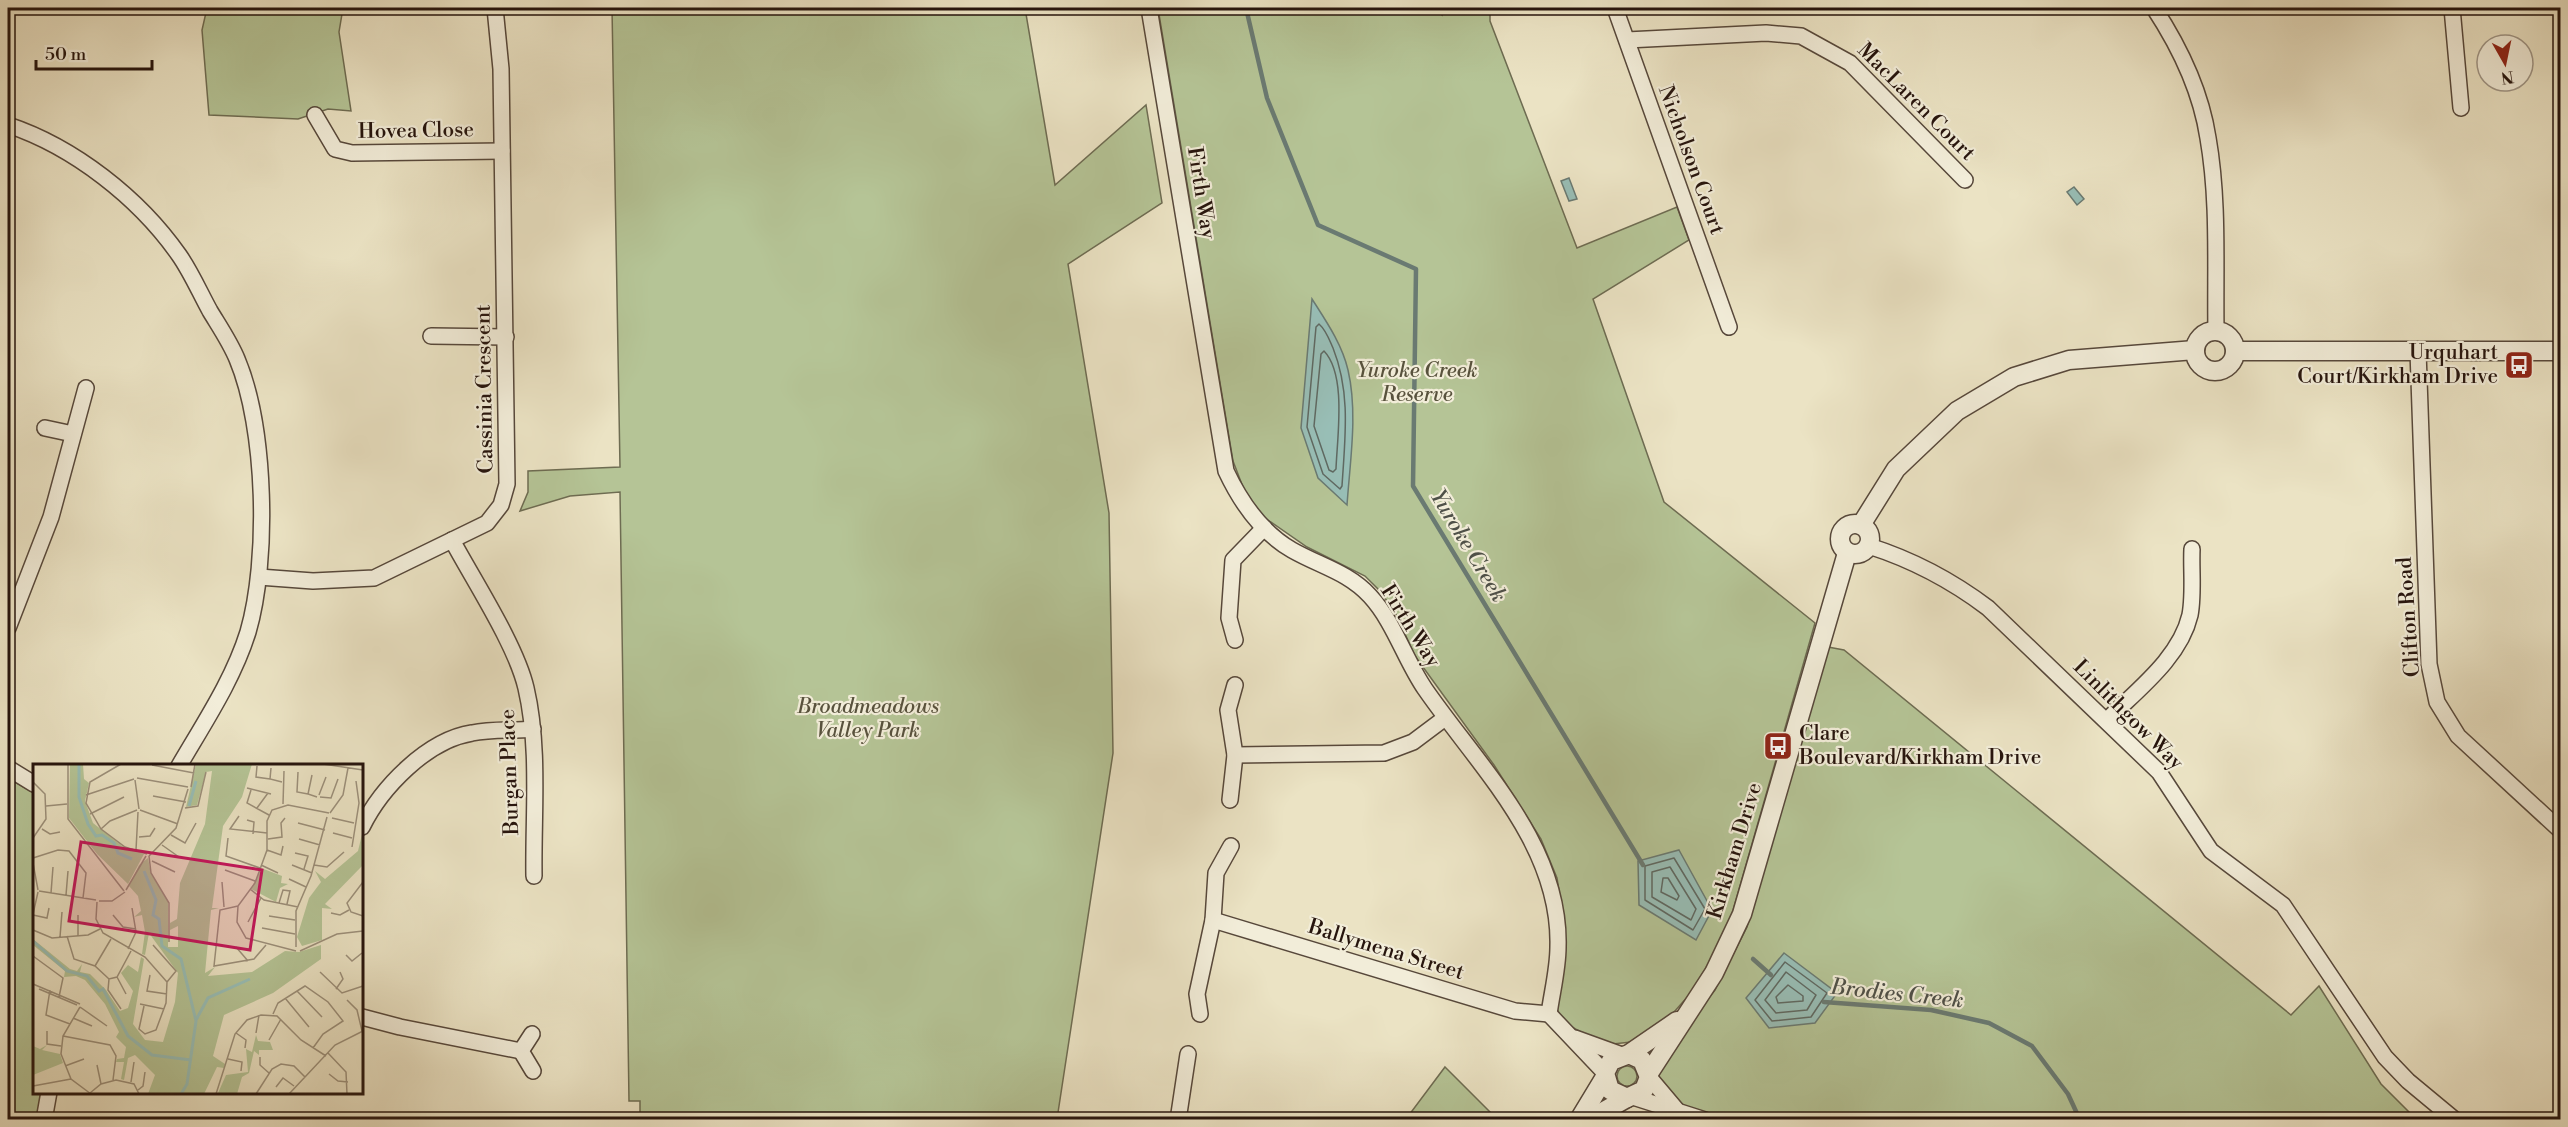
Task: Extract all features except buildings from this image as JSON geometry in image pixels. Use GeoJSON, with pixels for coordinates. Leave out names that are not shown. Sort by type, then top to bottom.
{"type":"FeatureCollection","features":[{"type":"Feature","properties":{"kind":"street","name":"Cassinia Crescent"},"geometry":{"type":"LineString","coordinates":[[259,577],[313,581],[374,578],[487,523],[501,505],[507,484],[506,337],[501,69],[495,8]]}},
{"type":"Feature","properties":{"kind":"street","name":"Firth Way"},"geometry":{"type":"LineString","coordinates":[[1149,8],[1226,471],[1240,499],[1264,528],[1291,550],[1348,575],[1371,596],[1389,625],[1410,668],[1498,788],[1536,846],[1553,897],[1558,946],[1549,1014]]}},
{"type":"Feature","properties":{"kind":"street","name":"Nicholson Court"},"geometry":{"type":"LineString","coordinates":[[1615,8],[1729,327]]}},
{"type":"Feature","properties":{"kind":"street"},"geometry":{"type":"LineString","coordinates":[[2154,8],[2169,31],[2193,84],[2208,137],[2213,188],[2216,330]]}},
{"type":"Feature","properties":{"kind":"street"},"geometry":{"type":"LineString","coordinates":[[2452,8],[2461,108]]}},
{"type":"Feature","properties":{"kind":"street","name":"MacLaren Court"},"geometry":{"type":"LineString","coordinates":[[1627,40],[1766,33],[1801,36],[1850,63],[1965,180]]}},
{"type":"Feature","properties":{"kind":"street","name":"Hovea Close"},"geometry":{"type":"LineString","coordinates":[[315,115],[335,149],[352,153],[502,151]]}},
{"type":"Feature","properties":{"kind":"street"},"geometry":{"type":"LineString","coordinates":[[8,125],[23,130],[75,158],[108,181],[146,216],[179,255],[237,359],[252,416],[257,447],[260,484],[259,577],[248,633],[231,674],[180,764]]}},
{"type":"Feature","properties":{"kind":"street"},"geometry":{"type":"LineString","coordinates":[[2216,330],[2227,334],[2233,341],[2235,351],[2231,363],[2224,369],[2215,371],[2204,368],[2197,360],[2194,350],[2200,337],[2216,330]]}},
{"type":"Feature","properties":{"kind":"street"},"geometry":{"type":"LineString","coordinates":[[431,336],[506,337]]}},
{"type":"Feature","properties":{"kind":"street"},"geometry":{"type":"LineString","coordinates":[[1861,525],[1896,469],[1957,411],[2014,377],[2069,360],[2194,350]]}},
{"type":"Feature","properties":{"kind":"street"},"geometry":{"type":"LineString","coordinates":[[2235,351],[2560,351]]}},
{"type":"Feature","properties":{"kind":"street","name":"Clifton Road"},"geometry":{"type":"LineString","coordinates":[[2418,351],[2429,664],[2438,702],[2458,736],[2560,830]]}},
{"type":"Feature","properties":{"kind":"street"},"geometry":{"type":"LineString","coordinates":[[8,628],[51,517],[86,388]]}},
{"type":"Feature","properties":{"kind":"street"},"geometry":{"type":"LineString","coordinates":[[45,428],[73,434]]}},
{"type":"Feature","properties":{"kind":"street"},"geometry":{"type":"LineString","coordinates":[[1849,525],[1861,525],[1869,532],[1869,546],[1860,554],[1847,553],[1840,542],[1840,534],[1849,525]]}},
{"type":"Feature","properties":{"kind":"street"},"geometry":{"type":"LineString","coordinates":[[1235,640],[1229,618],[1233,560],[1264,528]]}},
{"type":"Feature","properties":{"kind":"street","name":"Burgan Place"},"geometry":{"type":"LineString","coordinates":[[452,540],[526,686],[533,729],[534,876]]}},
{"type":"Feature","properties":{"kind":"street","name":"Linlithgow Way"},"geometry":{"type":"LineString","coordinates":[[1869,546],[1896,554],[1934,572],[1969,594],[2008,626],[2107,720],[2159,772],[2211,851],[2272,895],[2292,916],[2357,1017],[2397,1071],[2455,1119]]}},
{"type":"Feature","properties":{"kind":"street"},"geometry":{"type":"LineString","coordinates":[[2107,720],[2163,663],[2186,631],[2190,612],[2192,549]]}},
{"type":"Feature","properties":{"kind":"street","name":"Kirkham Drive"},"geometry":{"type":"LineString","coordinates":[[1649,1075],[1685,1015],[1714,973],[1742,914],[1847,553]]}},
{"type":"Feature","properties":{"kind":"street"},"geometry":{"type":"LineString","coordinates":[[1230,800],[1235,755],[1228,710],[1235,684]]}},
{"type":"Feature","properties":{"kind":"street"},"geometry":{"type":"LineString","coordinates":[[1235,755],[1384,753],[1413,742],[1445,718]]}},
{"type":"Feature","properties":{"kind":"street"},"geometry":{"type":"LineString","coordinates":[[363,826],[395,782],[430,750],[472,733],[533,729]]}},
{"type":"Feature","properties":{"kind":"street"},"geometry":{"type":"LineString","coordinates":[[8,768],[33,783]]}},
{"type":"Feature","properties":{"kind":"street"},"geometry":{"type":"LineString","coordinates":[[1200,1014],[1197,994],[1213,920],[1216,873],[1231,846]]}},
{"type":"Feature","properties":{"kind":"street","name":"Ballymena Street"},"geometry":{"type":"LineString","coordinates":[[1213,920],[1515,1011],[1549,1014]]}},
{"type":"Feature","properties":{"kind":"street"},"geometry":{"type":"LineString","coordinates":[[1549,1014],[1575,1038],[1605,1075],[1610,1090],[1630,1098],[1676,1109],[1705,1119]]}},
{"type":"Feature","properties":{"kind":"street","name":"Kirkham Drive"},"geometry":{"type":"LineString","coordinates":[[1626,1055],[1685,1015]]}},
{"type":"Feature","properties":{"kind":"street"},"geometry":{"type":"LineString","coordinates":[[363,1017],[520,1051],[533,1071]]}},
{"type":"Feature","properties":{"kind":"street"},"geometry":{"type":"LineString","coordinates":[[520,1051],[532,1034]]}},
{"type":"Feature","properties":{"kind":"street"},"geometry":{"type":"LineString","coordinates":[[1575,1038],[1642,1060],[1649,1075],[1676,1109]]}},
{"type":"Feature","properties":{"kind":"street"},"geometry":{"type":"LineString","coordinates":[[1178,1119],[1188,1054]]}},
{"type":"Feature","properties":{"kind":"street"},"geometry":{"type":"LineString","coordinates":[[1579,1119],[1611,1061],[1626,1055]]}},
{"type":"Feature","properties":{"kind":"street"},"geometry":{"type":"LineString","coordinates":[[1588,1119],[1644,1090],[1649,1075]]}},
{"type":"Feature","properties":{"kind":"street"},"geometry":{"type":"LineString","coordinates":[[44,1119],[49,1094]]}},
{"type":"Feature","properties":{"kind":"green space"},"geometry":{"type":"Polygon","coordinates":[[[207,8],[343,8],[339,32],[351,111],[328,109],[298,119],[209,115],[202,30],[207,8]]]}},
{"type":"Feature","properties":{"kind":"green space","name":"Broadmeadows Valley Park"},"geometry":{"type":"Polygon","coordinates":[[[612,8],[1025,8],[1055,185],[1146,105],[1162,203],[1068,264],[1109,513],[1113,753],[1057,1119],[640,1120],[640,1101],[629,1101],[620,492],[570,496],[520,511],[528,492],[528,471],[620,467],[612,8]]]}},
{"type":"Feature","properties":{"kind":"green space","name":"Yuroke Creek Reserve"},"geometry":{"type":"Polygon","coordinates":[[[1158,8],[1432,8],[1442,15],[1442,8],[1490,8],[1490,21],[1577,248],[1677,207],[1689,240],[1593,299],[1664,502],[1815,623],[1726,935],[1690,994],[1658,1030],[1640,1041],[1604,1045],[1562,1019],[1557,1009],[1565,945],[1564,923],[1557,878],[1541,839],[1494,765],[1415,656],[1396,614],[1380,591],[1365,576],[1307,547],[1265,518],[1246,495],[1233,461],[1158,8]]]}},
{"type":"Feature","properties":{"kind":"green space"},"geometry":{"type":"Polygon","coordinates":[[[1828,647],[1844,650],[2291,1015],[2319,986],[2381,1084],[2416,1119],[1764,1119],[1709,1114],[1685,1106],[1676,1100],[1660,1081],[1658,1075],[1669,1048],[1715,990],[1747,927],[1828,647]]]}},
{"type":"Feature","properties":{"kind":"green space"},"geometry":{"type":"Polygon","coordinates":[[[8,778],[33,792],[33,1094],[43,1094],[37,1119],[8,1119],[8,778]]]}},
{"type":"Feature","properties":{"kind":"green space"},"geometry":{"type":"Polygon","coordinates":[[[1623,1066],[1631,1066],[1637,1072],[1637,1080],[1631,1086],[1623,1086],[1617,1080],[1617,1072],[1623,1066]]]}},
{"type":"Feature","properties":{"kind":"green space"},"geometry":{"type":"Polygon","coordinates":[[[1445,1067],[1497,1119],[1406,1119],[1445,1067]]]}},
{"type":"Feature","properties":{"kind":"water"},"geometry":{"type":"Polygon","coordinates":[[[1569,178],[1577,199],[1569,201],[1561,181],[1569,178]]]}},
{"type":"Feature","properties":{"kind":"water"},"geometry":{"type":"Polygon","coordinates":[[[2074,187],[2084,199],[2077,205],[2067,192],[2074,187]]]}},
{"type":"Feature","properties":{"kind":"water"},"geometry":{"type":"Polygon","coordinates":[[[1312,299],[1342,351],[1351,386],[1352,437],[1347,505],[1318,478],[1301,428],[1312,299]]]}},
{"type":"Feature","properties":{"kind":"water"},"geometry":{"type":"Polygon","coordinates":[[[1679,850],[1712,910],[1696,940],[1639,905],[1638,861],[1679,850]]]}},
{"type":"Feature","properties":{"kind":"water"},"geometry":{"type":"Polygon","coordinates":[[[1784,953],[1837,993],[1815,1023],[1769,1028],[1746,998],[1784,953]]]}},
{"type":"Feature","properties":{"kind":"waterway","name":"Yuroke Creek"},"geometry":{"type":"LineString","coordinates":[[1246,8],[1267,98],[1318,225],[1416,269],[1413,486],[1643,865]]}},
{"type":"Feature","properties":{"kind":"waterway","name":"Brodies Creek"},"geometry":{"type":"LineString","coordinates":[[1753,959],[1771,975]]}},
{"type":"Feature","properties":{"kind":"waterway","name":"Brodies Creek"},"geometry":{"type":"LineString","coordinates":[[1824,1002],[1931,1010],[1989,1023],[2032,1046],[2068,1094],[2080,1120]]}},
{"type":"Feature","properties":{"kind":"place","name":"Urquhart Court/Kirkham Drive"},"geometry":{"type":"Point","coordinates":[2519,365]}},
{"type":"Feature","properties":{"kind":"place","name":"Clare Boulevard/Kirkham Drive"},"geometry":{"type":"Point","coordinates":[1778,746]}}]}
